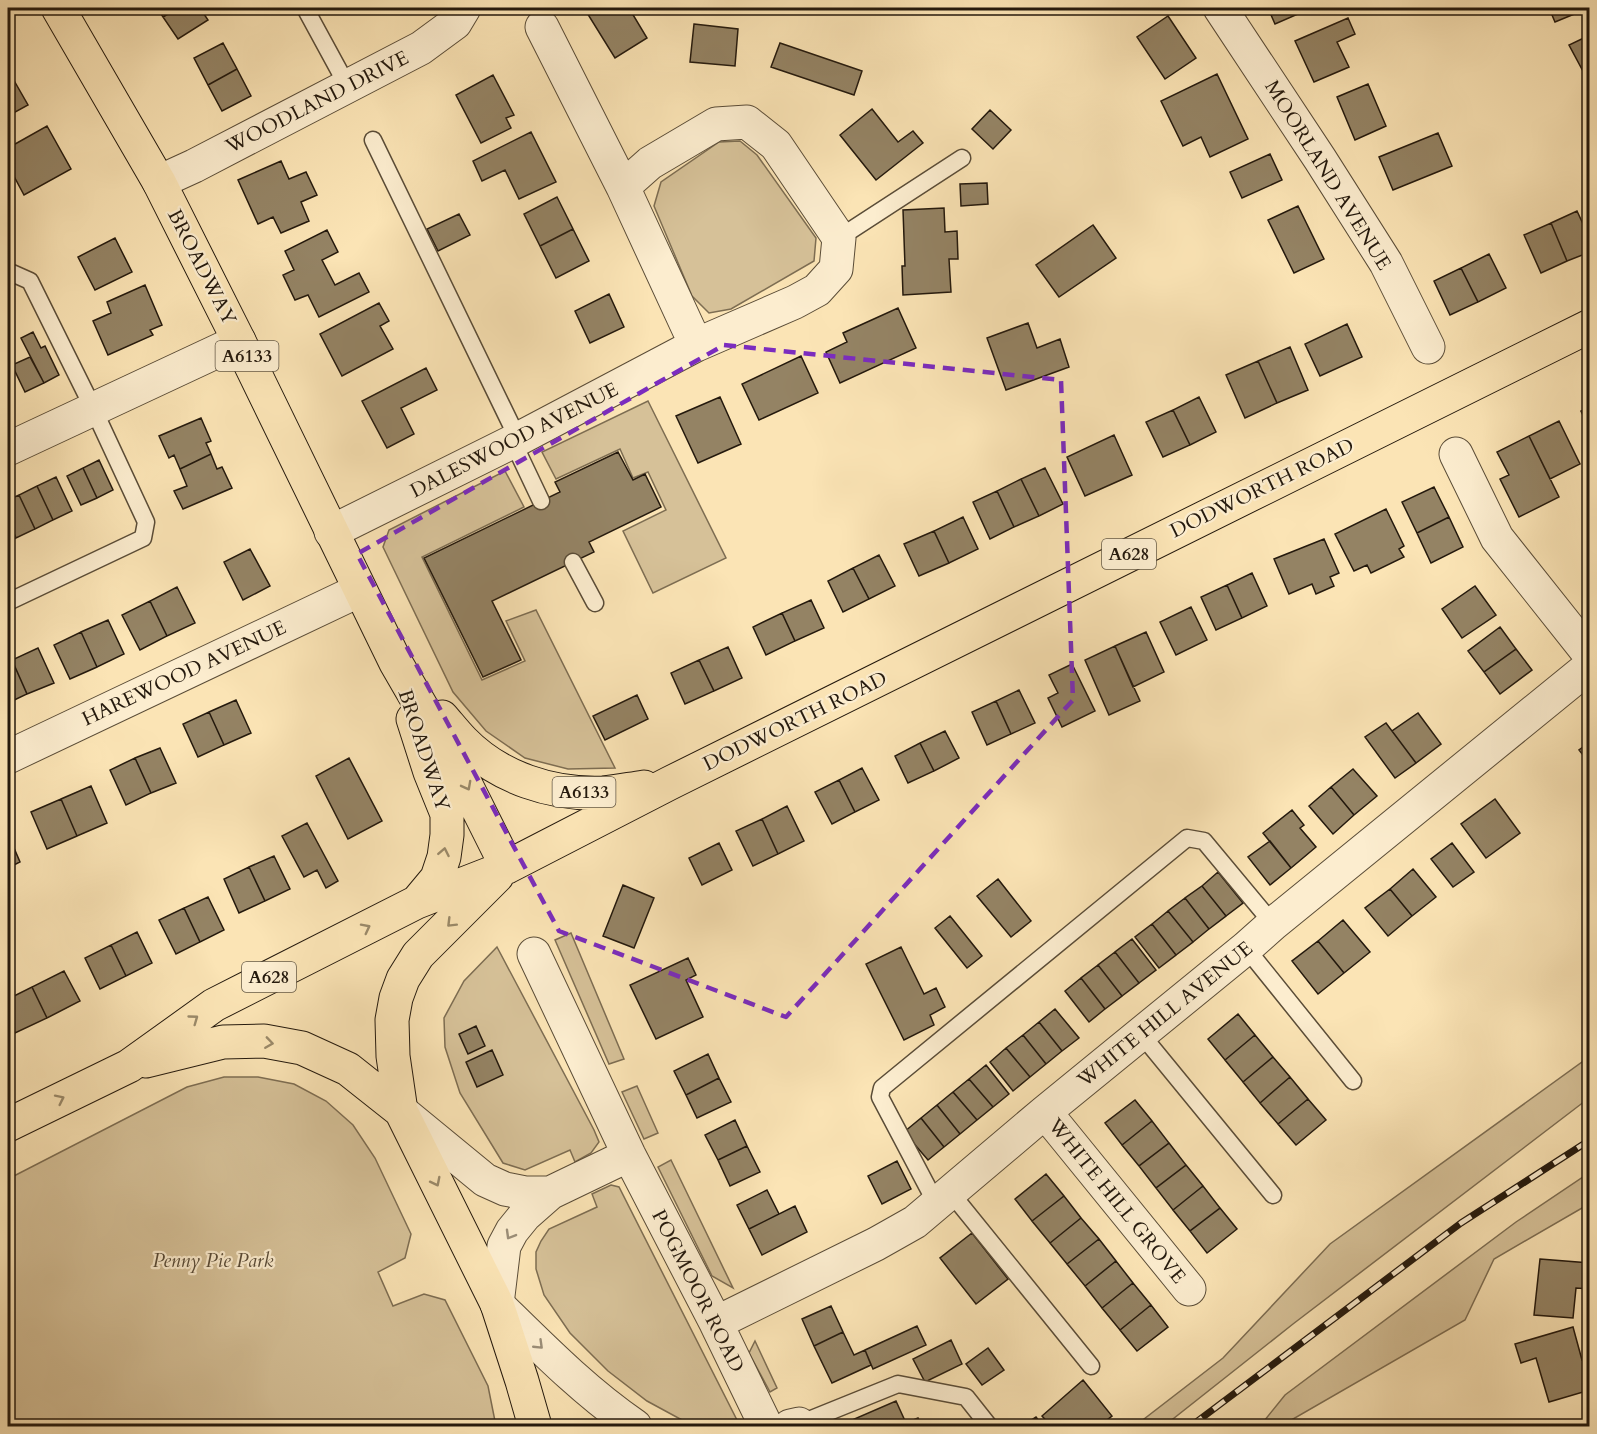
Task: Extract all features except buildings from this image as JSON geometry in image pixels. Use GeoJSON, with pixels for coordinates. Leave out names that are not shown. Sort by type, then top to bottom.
{"type":"FeatureCollection","features":[{"type":"Feature","properties":{"kind":"highway","name":"BROADWAY"},"geometry":{"type":"LineString","coordinates":[[58,8],[159,182],[239,340],[396,663],[462,777],[507,867]]}},
{"type":"Feature","properties":{"kind":"highway","name":"DODWORTH ROAD"},"geometry":{"type":"LineString","coordinates":[[8,1125],[129,1066],[214,1005],[417,902],[507,867],[670,783],[1590,326]]}},
{"type":"Feature","properties":{"kind":"highway","name":"BROADWAY"},"geometry":{"type":"LineString","coordinates":[[396,663],[430,772],[447,814],[444,857],[436,878],[417,902]]}},
{"type":"Feature","properties":{"kind":"highway","name":"A6133"},"geometry":{"type":"LineString","coordinates":[[396,663],[464,743],[501,771],[521,780],[546,788],[603,793],[670,783]]}},
{"type":"Feature","properties":{"kind":"highway","name":"A628"},"geometry":{"type":"LineString","coordinates":[[507,867],[418,955],[403,979],[396,998],[392,1020],[393,1056],[401,1111],[497,1304],[535,1426]]}},
{"type":"Feature","properties":{"kind":"highway","name":"A628"},"geometry":{"type":"LineString","coordinates":[[129,1066],[223,1042],[264,1041],[302,1048],[348,1068],[401,1111]]}},
{"type":"Feature","properties":{"kind":"street","name":"WOODLAND DRIVE"},"geometry":{"type":"LineString","coordinates":[[159,182],[422,48],[455,23],[464,8]]}},
{"type":"Feature","properties":{"kind":"street","name":"MOORLAND AVENUE"},"geometry":{"type":"LineString","coordinates":[[1220,8],[1386,263],[1428,348]]}},
{"type":"Feature","properties":{"kind":"street"},"geometry":{"type":"LineString","coordinates":[[542,27],[623,187],[696,345]]}},
{"type":"Feature","properties":{"kind":"street"},"geometry":{"type":"LineString","coordinates":[[623,187],[650,163],[716,124],[747,122],[776,145],[839,238]]}},
{"type":"Feature","properties":{"kind":"street","name":"DALESWOOD AVENUE"},"geometry":{"type":"LineString","coordinates":[[331,532],[515,440],[696,345],[795,302],[817,290],[836,269],[839,238]]}},
{"type":"Feature","properties":{"kind":"street"},"geometry":{"type":"LineString","coordinates":[[8,449],[239,340]]}},
{"type":"Feature","properties":{"kind":"street"},"geometry":{"type":"LineString","coordinates":[[1456,454],[1497,538],[1590,655]]}},
{"type":"Feature","properties":{"kind":"street","name":"HAREWOOD AVENUE"},"geometry":{"type":"LineString","coordinates":[[8,757],[360,590]]}},
{"type":"Feature","properties":{"kind":"street","name":"WHITE HILL AVENUE"},"geometry":{"type":"LineString","coordinates":[[716,1323],[876,1244],[915,1222],[1273,924],[1590,666]]}},
{"type":"Feature","properties":{"kind":"street","name":"POGMOOR ROAD"},"geometry":{"type":"LineString","coordinates":[[534,954],[629,1155],[716,1323],[766,1426]]}},
{"type":"Feature","properties":{"kind":"street"},"geometry":{"type":"LineString","coordinates":[[401,1111],[485,1180],[505,1189],[525,1193],[550,1193]]}},
{"type":"Feature","properties":{"kind":"street","name":"WHITE HILL GROVE"},"geometry":{"type":"LineString","coordinates":[[1045,1112],[1189,1289]]}},
{"type":"Feature","properties":{"kind":"street"},"geometry":{"type":"LineString","coordinates":[[629,1155],[550,1193],[525,1215],[504,1246],[497,1304],[569,1375],[606,1406],[635,1426]]}},
{"type":"Feature","properties":{"kind":"lane"},"geometry":{"type":"LineString","coordinates":[[305,8],[348,87]]}},
{"type":"Feature","properties":{"kind":"lane"},"geometry":{"type":"LineString","coordinates":[[373,140],[515,440],[541,501]]}},
{"type":"Feature","properties":{"kind":"lane"},"geometry":{"type":"LineString","coordinates":[[839,238],[962,158]]}},
{"type":"Feature","properties":{"kind":"lane"},"geometry":{"type":"LineString","coordinates":[[8,602],[143,538],[146,522],[30,281],[9,274]]}},
{"type":"Feature","properties":{"kind":"lane"},"geometry":{"type":"LineString","coordinates":[[573,562],[595,603]]}},
{"type":"Feature","properties":{"kind":"lane"},"geometry":{"type":"LineString","coordinates":[[1091,1366],[944,1199],[880,1097],[882,1088],[1187,838],[1204,841],[1273,924]]}},
{"type":"Feature","properties":{"kind":"lane"},"geometry":{"type":"LineString","coordinates":[[1246,948],[1353,1081]]}},
{"type":"Feature","properties":{"kind":"lane"},"geometry":{"type":"LineString","coordinates":[[1141,1035],[1273,1195]]}},
{"type":"Feature","properties":{"kind":"lane"},"geometry":{"type":"LineString","coordinates":[[795,1425],[898,1384],[966,1397],[989,1426]]}},
{"type":"Feature","properties":{"kind":"highlighted area"},"geometry":{"type":"Polygon","coordinates":[[[724,345],[1061,380],[1073,700],[786,1017],[559,931],[357,554],[724,345]]]}},
{"type":"Feature","properties":{"kind":"green space"},"geometry":{"type":"Polygon","coordinates":[[[740,141],[757,155],[816,238],[814,261],[731,309],[709,313],[692,296],[654,206],[661,182],[719,142],[740,141]]]}},
{"type":"Feature","properties":{"kind":"green space"},"geometry":{"type":"Polygon","coordinates":[[[648,401],[726,558],[653,593],[623,531],[666,510],[648,472],[633,478],[620,449],[556,479],[542,452],[648,401]]]}},
{"type":"Feature","properties":{"kind":"green space"},"geometry":{"type":"Polygon","coordinates":[[[505,471],[524,507],[422,557],[482,680],[525,661],[506,621],[536,610],[615,768],[568,769],[525,758],[486,731],[453,692],[383,547],[389,530],[505,471]]]}},
{"type":"Feature","properties":{"kind":"green space"},"geometry":{"type":"Polygon","coordinates":[[[571,933],[624,1059],[609,1064],[555,940],[571,933]]]}},
{"type":"Feature","properties":{"kind":"green space"},"geometry":{"type":"Polygon","coordinates":[[[497,947],[599,1142],[591,1153],[575,1162],[570,1150],[525,1170],[503,1163],[460,1093],[445,1047],[444,1018],[464,981],[497,947]]]}},
{"type":"Feature","properties":{"kind":"green space"},"geometry":{"type":"Polygon","coordinates":[[[1589,1057],[1589,1098],[1293,1324],[1164,1426],[1135,1426],[1223,1358],[1330,1244],[1589,1057]]]}},
{"type":"Feature","properties":{"kind":"green space","name":"Penny Pie Park"},"geometry":{"type":"Polygon","coordinates":[[[224,1077],[258,1077],[294,1084],[326,1101],[353,1125],[375,1158],[411,1234],[405,1258],[378,1272],[393,1306],[424,1294],[445,1300],[488,1386],[496,1426],[8,1426],[8,1179],[187,1087],[224,1077]]]}},
{"type":"Feature","properties":{"kind":"green space"},"geometry":{"type":"Polygon","coordinates":[[[637,1086],[658,1133],[644,1139],[622,1092],[637,1086]]]}},
{"type":"Feature","properties":{"kind":"green space"},"geometry":{"type":"Polygon","coordinates":[[[671,1160],[733,1288],[712,1276],[658,1167],[671,1160]]]}},
{"type":"Feature","properties":{"kind":"green space"},"geometry":{"type":"Polygon","coordinates":[[[1589,1173],[1589,1204],[1494,1259],[1465,1320],[1281,1426],[1260,1426],[1285,1395],[1516,1222],[1589,1173]]]}},
{"type":"Feature","properties":{"kind":"green space"},"geometry":{"type":"Polygon","coordinates":[[[611,1185],[619,1187],[740,1426],[693,1426],[647,1401],[608,1371],[570,1333],[544,1295],[536,1269],[536,1252],[541,1241],[549,1229],[597,1207],[592,1194],[611,1185]]]}},
{"type":"Feature","properties":{"kind":"green space"},"geometry":{"type":"Polygon","coordinates":[[[755,1341],[777,1388],[770,1392],[749,1353],[755,1341]]]}},
{"type":"Feature","properties":{"kind":"railway"},"geometry":{"type":"LineString","coordinates":[[1191,1426],[1461,1223],[1590,1140]]}}]}
